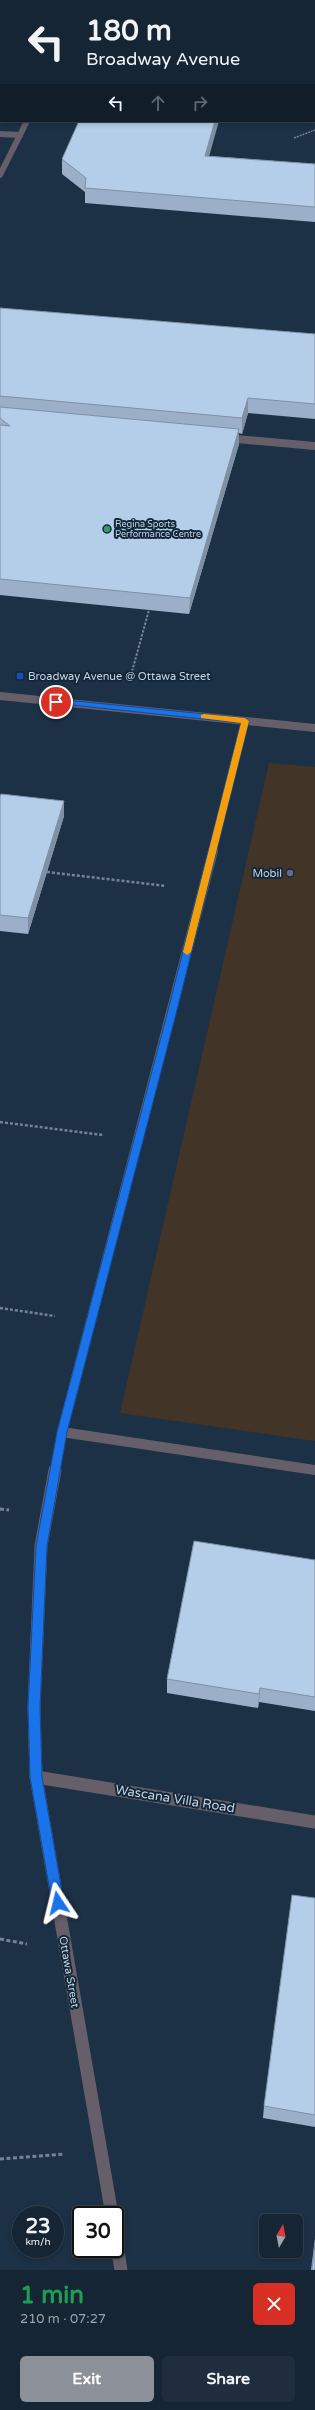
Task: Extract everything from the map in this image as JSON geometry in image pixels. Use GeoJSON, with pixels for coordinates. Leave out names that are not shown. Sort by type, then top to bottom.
{"type":"FeatureCollection","features":[{"type":"Feature","properties":{"kind":"street"},"geometry":{"type":"LineString","coordinates":[[0,175],[26,122]]}},
{"type":"Feature","properties":{"kind":"street"},"geometry":{"type":"LineString","coordinates":[[0,134],[20,135]]}},
{"type":"Feature","properties":{"kind":"street"},"geometry":{"type":"LineString","coordinates":[[220,438],[315,446]]}},
{"type":"Feature","properties":{"kind":"street"},"geometry":{"type":"LineString","coordinates":[[0,696],[315,728]]}},
{"type":"Feature","properties":{"kind":"street","name":"Ottawa Street"},"geometry":{"type":"LineString","coordinates":[[110,2206],[36,1777],[34,1707],[42,1546],[62,1432],[139,1140],[245,721]]}},
{"type":"Feature","properties":{"kind":"street"},"geometry":{"type":"LineString","coordinates":[[62,1432],[315,1470]]}},
{"type":"Feature","properties":{"kind":"street","name":"Wascana Villa Road"},"geometry":{"type":"LineString","coordinates":[[36,1777],[315,1822]]}},
{"type":"Feature","properties":{"kind":"street"},"geometry":{"type":"LineString","coordinates":[[119,2258],[121,2270]]}},
{"type":"Feature","properties":{"kind":"path"},"geometry":{"type":"LineString","coordinates":[[294,138],[315,130]]}},
{"type":"Feature","properties":{"kind":"path"},"geometry":{"type":"LineString","coordinates":[[121,708],[149,610]]}},
{"type":"Feature","properties":{"kind":"path"},"geometry":{"type":"LineString","coordinates":[[47,872],[202,891]]}},
{"type":"Feature","properties":{"kind":"path"},"geometry":{"type":"LineString","coordinates":[[0,1122],[139,1140]]}},
{"type":"Feature","properties":{"kind":"path"},"geometry":{"type":"LineString","coordinates":[[0,1308],[91,1321]]}},
{"type":"Feature","properties":{"kind":"path"},"geometry":{"type":"LineString","coordinates":[[0,2158],[101,2152]]}},
{"type":"Feature","properties":{"kind":"shaded area"},"geometry":{"type":"Polygon","coordinates":[[[269,763],[315,767],[315,1441],[120,1413],[269,763]]]}},
{"type":"Feature","properties":{"kind":"building"},"geometry":{"type":"Polygon","coordinates":[[[79,122],[215,122],[205,156],[315,164],[315,207],[85,188],[86,178],[62,159],[79,122]]]}},
{"type":"Feature","properties":{"kind":"building"},"geometry":{"type":"Polygon","coordinates":[[[0,308],[315,334],[315,404],[248,398],[242,418],[0,396],[0,308]]]}},
{"type":"Feature","properties":{"kind":"building","name":"Regina Sports Performance Centre"},"geometry":{"type":"Polygon","coordinates":[[[0,407],[239,429],[190,598],[0,579],[0,425],[10,426],[0,418],[0,407]]]}},
{"type":"Feature","properties":{"kind":"building"},"geometry":{"type":"Polygon","coordinates":[[[1,794],[64,801],[28,918],[0,915],[1,794]]]}},
{"type":"Feature","properties":{"kind":"building"},"geometry":{"type":"Polygon","coordinates":[[[194,1541],[315,1560],[315,1697],[260,1688],[259,1694],[167,1679],[194,1541]]]}},
{"type":"Feature","properties":{"kind":"building"},"geometry":{"type":"Polygon","coordinates":[[[292,1895],[315,1898],[315,2115],[264,2106],[292,1895]]]}},
{"type":"Feature","properties":{"kind":"building"},"geometry":{"type":"Polygon","coordinates":[[[315,2243],[315,2270],[312,2270],[315,2243]]]}},
{"type":"Feature","properties":{"kind":"slow traffic"},"geometry":{"type":"LineString","coordinates":[[187,952],[245,721],[204,716]]}},
{"type":"Feature","properties":{"kind":"place","name":"Regina Sports Performance Centre"},"geometry":{"type":"Point","coordinates":[107,529]}},
{"type":"Feature","properties":{"kind":"place","name":"Broadway Avenue @ Ottawa Street"},"geometry":{"type":"Point","coordinates":[20,676]}},
{"type":"Feature","properties":{"kind":"place","name":"Mobil"},"geometry":{"type":"Point","coordinates":[290,873]}},
{"type":"Feature","properties":{"kind":"route"},"geometry":{"type":"LineString","coordinates":[[56,702],[245,721],[172,1014],[62,1432],[42,1546],[34,1707],[36,1777],[58,1903]]}}]}
